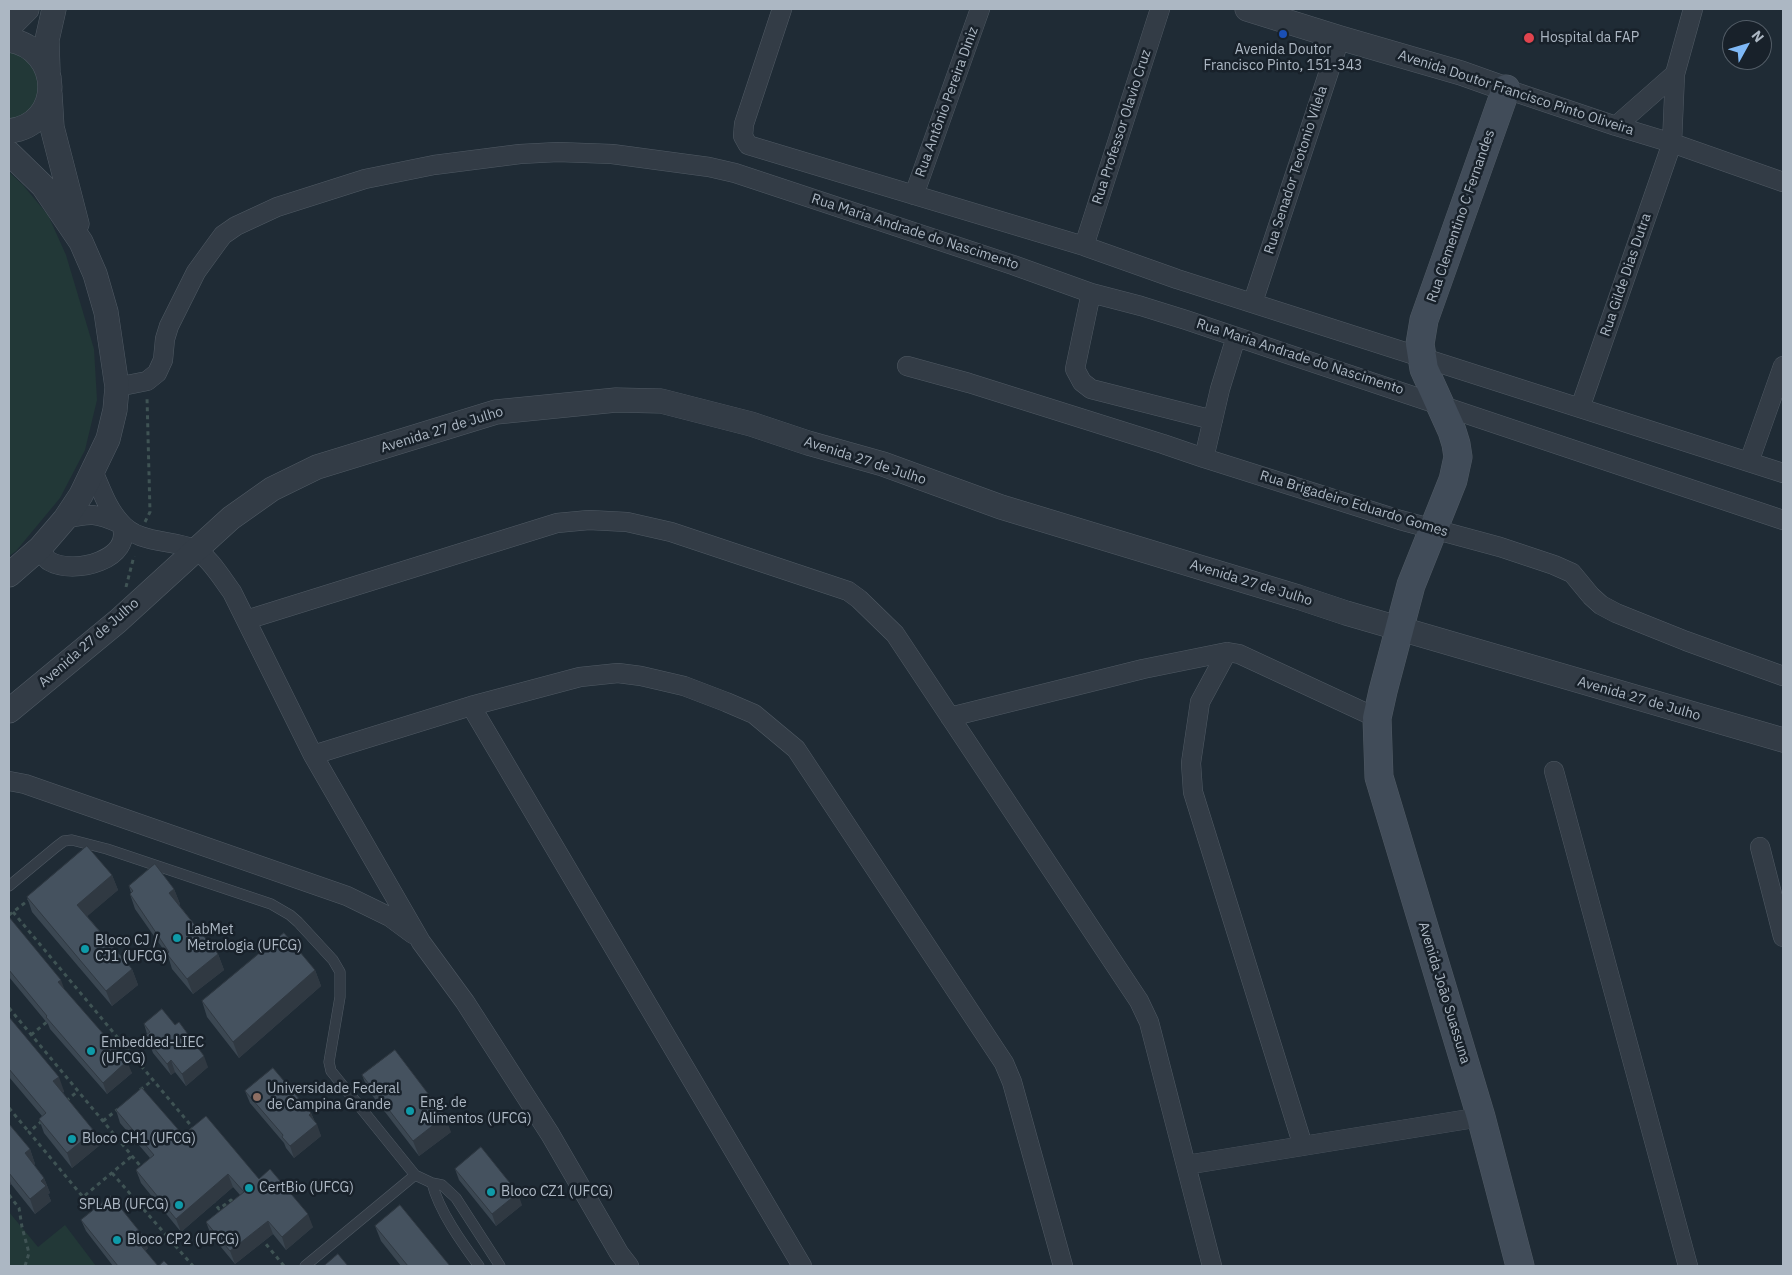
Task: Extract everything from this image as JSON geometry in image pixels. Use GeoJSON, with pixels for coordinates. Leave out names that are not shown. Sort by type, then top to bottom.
{"type":"FeatureCollection","features":[{"type":"Feature","properties":{"kind":"main road","name":"Rua Clementino C Fernandes"},"geometry":{"type":"LineString","coordinates":[[1421,354],[1424,320],[1506,89]]}},
{"type":"Feature","properties":{"kind":"main road"},"geometry":{"type":"LineString","coordinates":[[1377,718],[1411,585],[1453,480],[1458,458],[1454,438],[1435,397],[1421,354]]}},
{"type":"Feature","properties":{"kind":"main road","name":"Avenida João Suassuna"},"geometry":{"type":"LineString","coordinates":[[1377,718],[1379,777],[1481,1117],[1520,1266]]}},
{"type":"Feature","properties":{"kind":"street"},"geometry":{"type":"LineString","coordinates":[[9,27],[27,9]]}},
{"type":"Feature","properties":{"kind":"street"},"geometry":{"type":"LineString","coordinates":[[48,71],[47,40],[54,9]]}},
{"type":"Feature","properties":{"kind":"street"},"geometry":{"type":"LineString","coordinates":[[782,9],[744,124],[744,136],[748,145],[1084,246],[1177,279],[1421,354],[1783,474]]}},
{"type":"Feature","properties":{"kind":"street","name":"Rua Antônio Pereira Diniz"},"geometry":{"type":"LineString","coordinates":[[914,194],[980,9]]}},
{"type":"Feature","properties":{"kind":"street","name":"Rua Professor Olavio Cruz"},"geometry":{"type":"LineString","coordinates":[[1084,246],[1160,9]]}},
{"type":"Feature","properties":{"kind":"street","name":"Avenida Doutor Francisco Pinto Oliveira"},"geometry":{"type":"LineString","coordinates":[[1247,9],[1461,74],[1672,143],[1783,182]]}},
{"type":"Feature","properties":{"kind":"street","name":"Rua Gilde Dias Dutra"},"geometry":{"type":"LineString","coordinates":[[1580,408],[1672,143],[1675,74],[1693,9]]}},
{"type":"Feature","properties":{"kind":"street","name":"Rua Senador Teotonio Vilela"},"geometry":{"type":"LineString","coordinates":[[1253,302],[1340,38]]}},
{"type":"Feature","properties":{"kind":"street"},"geometry":{"type":"LineString","coordinates":[[9,40],[22,43],[34,49],[48,71],[51,82],[52,127],[81,242],[95,274],[106,312],[117,387],[115,410],[108,439],[81,495],[65,519],[40,548],[9,576]]}},
{"type":"Feature","properties":{"kind":"street"},"geometry":{"type":"LineString","coordinates":[[1616,126],[1675,74]]}},
{"type":"Feature","properties":{"kind":"street"},"geometry":{"type":"LineString","coordinates":[[9,131],[22,128],[32,122],[46,105],[50,94]]}},
{"type":"Feature","properties":{"kind":"street","name":"Rua Maria Andrade do Nascimento"},"geometry":{"type":"LineString","coordinates":[[147,381],[160,368],[169,326],[196,272],[213,247],[236,226],[291,202],[365,179],[426,166],[487,157],[558,152],[612,154],[709,167],[758,180],[1013,265],[1091,294],[1142,306],[1236,337],[1435,397],[1783,520]]}},
{"type":"Feature","properties":{"kind":"street"},"geometry":{"type":"LineString","coordinates":[[9,153],[43,186],[81,242]]}},
{"type":"Feature","properties":{"kind":"street"},"geometry":{"type":"LineString","coordinates":[[1091,294],[1075,369],[1082,382],[1090,389],[1213,420]]}},
{"type":"Feature","properties":{"kind":"street"},"geometry":{"type":"LineString","coordinates":[[1204,458],[1220,389],[1236,337]]}},
{"type":"Feature","properties":{"kind":"street","name":"Rua Brigadeiro Eduardo Gomes"},"geometry":{"type":"LineString","coordinates":[[907,366],[969,383],[1433,530],[1500,547],[1564,568],[1572,573],[1601,605],[1686,641],[1783,676]]}},
{"type":"Feature","properties":{"kind":"street"},"geometry":{"type":"LineString","coordinates":[[1750,462],[1783,366]]}},
{"type":"Feature","properties":{"kind":"street"},"geometry":{"type":"LineString","coordinates":[[117,387],[147,381]]}},
{"type":"Feature","properties":{"kind":"street","name":"Avenida 27 de Julho"},"geometry":{"type":"LineString","coordinates":[[9,711],[118,621],[231,518],[272,489],[317,468],[496,412],[616,400],[661,402],[751,424],[808,443],[883,464],[1009,509],[1346,613],[1783,740]]}},
{"type":"Feature","properties":{"kind":"street"},"geometry":{"type":"LineString","coordinates":[[40,548],[47,560],[62,567],[83,567],[103,559],[121,545],[124,532],[121,524],[107,504],[93,472]]}},
{"type":"Feature","properties":{"kind":"street"},"geometry":{"type":"LineString","coordinates":[[65,519],[88,514],[100,515],[121,524],[139,535],[195,549],[215,568],[232,592],[313,755],[421,942],[465,1002],[550,1134],[578,1179],[622,1262]]}},
{"type":"Feature","properties":{"kind":"street"},"geometry":{"type":"LineString","coordinates":[[246,620],[556,523],[589,520],[627,522],[671,532],[848,591],[860,599],[895,634],[1139,1000],[1149,1022],[1212,1266]]}},
{"type":"Feature","properties":{"kind":"street"},"geometry":{"type":"LineString","coordinates":[[950,717],[1142,668],[1227,652],[1239,654],[1377,718]]}},
{"type":"Feature","properties":{"kind":"street"},"geometry":{"type":"LineString","coordinates":[[1227,652],[1200,702],[1191,763],[1193,792],[1303,1146]]}},
{"type":"Feature","properties":{"kind":"street"},"geometry":{"type":"LineString","coordinates":[[313,755],[471,706],[580,677],[618,673],[641,676],[684,686],[754,714],[796,748],[1004,1063],[1012,1082],[1063,1266]]}},
{"type":"Feature","properties":{"kind":"street"},"geometry":{"type":"LineString","coordinates":[[471,706],[802,1266]]}},
{"type":"Feature","properties":{"kind":"street"},"geometry":{"type":"LineString","coordinates":[[1554,771],[1688,1266]]}},
{"type":"Feature","properties":{"kind":"street"},"geometry":{"type":"LineString","coordinates":[[9,781],[25,784],[347,896],[390,917],[407,928],[421,942]]}},
{"type":"Feature","properties":{"kind":"street"},"geometry":{"type":"LineString","coordinates":[[1760,847],[1783,938]]}},
{"type":"Feature","properties":{"kind":"street"},"geometry":{"type":"LineString","coordinates":[[1186,1165],[1481,1117]]}},
{"type":"Feature","properties":{"kind":"lane"},"geometry":{"type":"LineString","coordinates":[[9,886],[64,841],[72,840],[107,849],[271,904],[290,915],[333,960],[340,972],[340,997],[329,1062],[330,1071],[415,1175],[432,1183],[442,1185],[456,1198],[500,1266]]}},
{"type":"Feature","properties":{"kind":"lane"},"geometry":{"type":"LineString","coordinates":[[306,1266],[415,1175]]}},
{"type":"Feature","properties":{"kind":"lane"},"geometry":{"type":"LineString","coordinates":[[432,1183],[436,1198],[479,1266]]}},
{"type":"Feature","properties":{"kind":"path"},"geometry":{"type":"LineString","coordinates":[[118,621],[139,535],[150,512],[147,381]]}},
{"type":"Feature","properties":{"kind":"path"},"geometry":{"type":"LineString","coordinates":[[9,916],[36,894]]}},
{"type":"Feature","properties":{"kind":"path"},"geometry":{"type":"LineString","coordinates":[[13,912],[193,1128],[186,1134]]}},
{"type":"Feature","properties":{"kind":"path"},"geometry":{"type":"LineString","coordinates":[[74,999],[81,993]]}},
{"type":"Feature","properties":{"kind":"path"},"geometry":{"type":"LineString","coordinates":[[9,1008],[142,1169],[148,1164]]}},
{"type":"Feature","properties":{"kind":"path"},"geometry":{"type":"LineString","coordinates":[[31,1035],[52,1017]]}},
{"type":"Feature","properties":{"kind":"path"},"geometry":{"type":"LineString","coordinates":[[138,1092],[153,1080]]}},
{"type":"Feature","properties":{"kind":"path"},"geometry":{"type":"LineString","coordinates":[[64,1103],[78,1091]]}},
{"type":"Feature","properties":{"kind":"path"},"geometry":{"type":"LineString","coordinates":[[103,1121],[124,1104]]}},
{"type":"Feature","properties":{"kind":"path"},"geometry":{"type":"LineString","coordinates":[[9,1108],[83,1196],[132,1156]]}},
{"type":"Feature","properties":{"kind":"path"},"geometry":{"type":"LineString","coordinates":[[29,1132],[43,1121]]}},
{"type":"Feature","properties":{"kind":"path"},"geometry":{"type":"LineString","coordinates":[[112,1173],[193,1266]]}},
{"type":"Feature","properties":{"kind":"path"},"geometry":{"type":"LineString","coordinates":[[206,1194],[219,1209],[231,1200],[236,1207]]}},
{"type":"Feature","properties":{"kind":"path"},"geometry":{"type":"LineString","coordinates":[[9,1195],[19,1208],[29,1253],[25,1266]]}},
{"type":"Feature","properties":{"kind":"path"},"geometry":{"type":"LineString","coordinates":[[260,1237],[284,1266]]}},
{"type":"Feature","properties":{"kind":"green space"},"geometry":{"type":"Polygon","coordinates":[[[9,50],[23,53],[43,80],[34,112],[9,122],[9,50]]]}},
{"type":"Feature","properties":{"kind":"green space"},"geometry":{"type":"Polygon","coordinates":[[[9,172],[23,185],[48,215],[66,255],[94,349],[97,400],[85,450],[60,498],[16,551],[9,556],[9,172]]]}},
{"type":"Feature","properties":{"kind":"green space"},"geometry":{"type":"Polygon","coordinates":[[[9,1212],[38,1247],[65,1225],[96,1266],[9,1266],[9,1212]]]}},
{"type":"Feature","properties":{"kind":"building","name":"Bloco CJ / CJ1 (UFCG)"},"geometry":{"type":"Polygon","coordinates":[[[87,846],[112,875],[77,905],[132,969],[106,991],[27,897],[87,846]]]}},
{"type":"Feature","properties":{"kind":"building","name":"LabMet Metrologia (UFCG)"},"geometry":{"type":"Polygon","coordinates":[[[155,864],[174,889],[169,893],[218,954],[187,979],[167,954],[169,952],[130,894],[133,891],[129,886],[155,864]]]}},
{"type":"Feature","properties":{"kind":"building"},"geometry":{"type":"Polygon","coordinates":[[[9,917],[61,980],[58,982],[127,1061],[103,1083],[46,1017],[9,970],[9,917]]]}},
{"type":"Feature","properties":{"kind":"building"},"geometry":{"type":"Polygon","coordinates":[[[284,933],[315,970],[233,1042],[202,1001],[284,933]]]}},
{"type":"Feature","properties":{"kind":"building"},"geometry":{"type":"Polygon","coordinates":[[[162,1009],[175,1025],[179,1022],[204,1056],[182,1074],[171,1060],[167,1064],[149,1042],[151,1040],[146,1035],[150,1032],[144,1024],[162,1009]]]}},
{"type":"Feature","properties":{"kind":"building"},"geometry":{"type":"Polygon","coordinates":[[[9,1017],[59,1077],[53,1081],[94,1131],[67,1153],[39,1119],[46,1113],[9,1069],[9,1017]]]}},
{"type":"Feature","properties":{"kind":"building","name":"Eng. de Alimentos (UFCG)"},"geometry":{"type":"Polygon","coordinates":[[[395,1050],[445,1116],[413,1141],[362,1075],[395,1050]]]}},
{"type":"Feature","properties":{"kind":"building"},"geometry":{"type":"Polygon","coordinates":[[[273,1068],[311,1113],[309,1115],[317,1124],[290,1146],[282,1137],[283,1135],[245,1091],[273,1068]]]}},
{"type":"Feature","properties":{"kind":"building"},"geometry":{"type":"Polygon","coordinates":[[[142,1088],[183,1135],[206,1116],[259,1179],[270,1169],[308,1214],[282,1237],[268,1221],[230,1251],[206,1222],[244,1192],[228,1174],[176,1219],[136,1170],[154,1155],[116,1110],[142,1088]]]}},
{"type":"Feature","properties":{"kind":"building"},"geometry":{"type":"Polygon","coordinates":[[[9,1124],[30,1149],[25,1153],[44,1178],[41,1181],[46,1186],[30,1199],[9,1173],[9,1124]]]}},
{"type":"Feature","properties":{"kind":"building","name":"Bloco CZ1 (UFCG)"},"geometry":{"type":"Polygon","coordinates":[[[481,1147],[518,1193],[492,1214],[455,1169],[481,1147]]]}},
{"type":"Feature","properties":{"kind":"building","name":"Bloco CP2 (UFCG)"},"geometry":{"type":"Polygon","coordinates":[[[111,1196],[144,1237],[138,1242],[158,1266],[118,1266],[81,1220],[111,1196]]]}},
{"type":"Feature","properties":{"kind":"building"},"geometry":{"type":"Polygon","coordinates":[[[400,1205],[450,1266],[408,1266],[375,1226],[400,1205]]]}},
{"type":"Feature","properties":{"kind":"building"},"geometry":{"type":"Polygon","coordinates":[[[338,1254],[348,1266],[324,1266],[338,1254]]]}},
{"type":"Feature","properties":{"kind":"building"},"geometry":{"type":"Polygon","coordinates":[[[164,1261],[169,1266],[159,1266],[164,1261]]]}},
{"type":"Feature","properties":{"kind":"place","name":"Avenida Doutor Francisco Pinto, 151-343"},"geometry":{"type":"Point","coordinates":[1283,34]}},
{"type":"Feature","properties":{"kind":"place","name":"Hospital da FAP"},"geometry":{"type":"Point","coordinates":[1529,38]}},
{"type":"Feature","properties":{"kind":"place","name":"LabMet Metrologia (UFCG)"},"geometry":{"type":"Point","coordinates":[177,938]}},
{"type":"Feature","properties":{"kind":"place","name":"Bloco CJ / CJ1 (UFCG)"},"geometry":{"type":"Point","coordinates":[85,949]}},
{"type":"Feature","properties":{"kind":"place","name":"Embedded-LIEC (UFCG)"},"geometry":{"type":"Point","coordinates":[91,1051]}},
{"type":"Feature","properties":{"kind":"place","name":"Universidade Federal de Campina Grande"},"geometry":{"type":"Point","coordinates":[257,1097]}},
{"type":"Feature","properties":{"kind":"place","name":"Eng. de Alimentos (UFCG)"},"geometry":{"type":"Point","coordinates":[410,1111]}},
{"type":"Feature","properties":{"kind":"place","name":"Bloco CH1 (UFCG)"},"geometry":{"type":"Point","coordinates":[72,1139]}},
{"type":"Feature","properties":{"kind":"place","name":"CertBio (UFCG)"},"geometry":{"type":"Point","coordinates":[249,1188]}},
{"type":"Feature","properties":{"kind":"place","name":"Bloco CZ1 (UFCG)"},"geometry":{"type":"Point","coordinates":[491,1192]}},
{"type":"Feature","properties":{"kind":"place","name":"SPLAB (UFCG)"},"geometry":{"type":"Point","coordinates":[179,1205]}},
{"type":"Feature","properties":{"kind":"place","name":"Bloco CP2 (UFCG)"},"geometry":{"type":"Point","coordinates":[117,1240]}}]}
